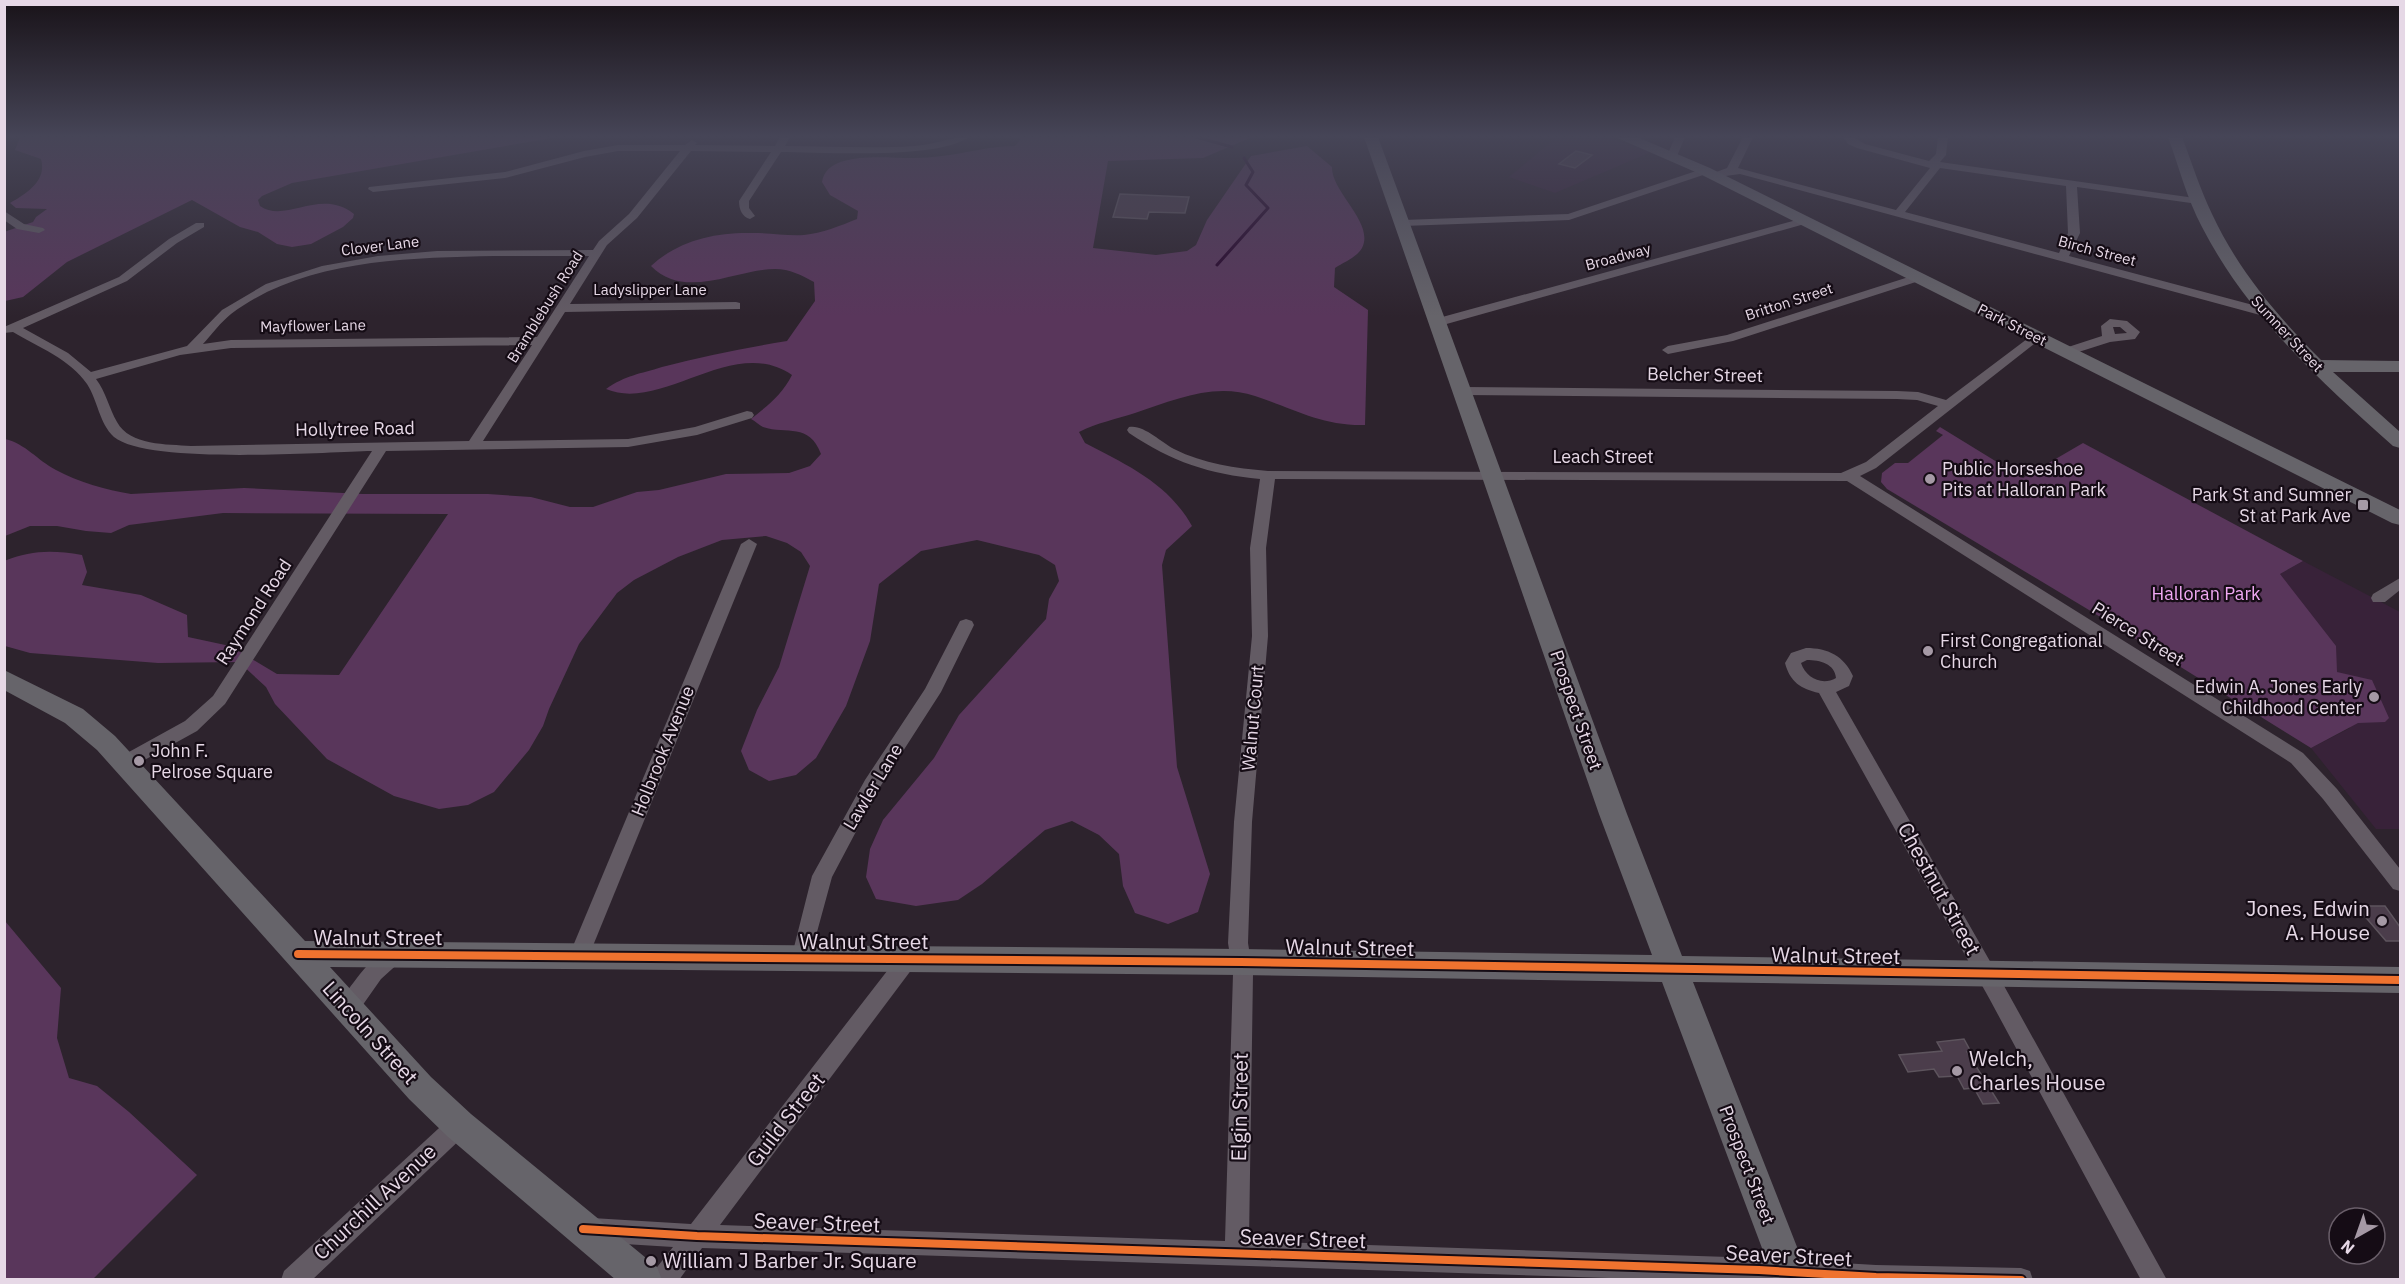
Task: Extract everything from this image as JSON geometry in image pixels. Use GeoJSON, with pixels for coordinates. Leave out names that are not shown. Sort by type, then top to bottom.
{"type":"FeatureCollection","features":[{"type":"Feature","properties":{"kind":"street","name":"Bramblebush Road"},"geometry":{"type":"LineString","coordinates":[[474,445],[608,237],[633,216],[648,197]]}},
{"type":"Feature","properties":{"kind":"street"},"geometry":{"type":"LineString","coordinates":[[747,197],[744,208],[750,216]]}},
{"type":"Feature","properties":{"kind":"street","name":"Prospect Street"},"geometry":{"type":"LineString","coordinates":[[1393,197],[1613,814],[1790,1276]]}},
{"type":"Feature","properties":{"kind":"street"},"geometry":{"type":"LineString","coordinates":[[1403,223],[1569,217],[1635,197]]}},
{"type":"Feature","properties":{"kind":"street","name":"Park Street"},"geometry":{"type":"LineString","coordinates":[[1761,197],[1804,221],[2400,518]]}},
{"type":"Feature","properties":{"kind":"street","name":"Birch Street"},"geometry":{"type":"LineString","coordinates":[[1828,197],[1899,213],[2264,312]]}},
{"type":"Feature","properties":{"kind":"street"},"geometry":{"type":"LineString","coordinates":[[1899,213],[1912,197]]}},
{"type":"Feature","properties":{"kind":"street"},"geometry":{"type":"LineString","coordinates":[[2062,258],[2074,233],[2072,197]]}},
{"type":"Feature","properties":{"kind":"street"},"geometry":{"type":"LineString","coordinates":[[2169,197],[2198,201]]}},
{"type":"Feature","properties":{"kind":"street","name":"Sumner Street"},"geometry":{"type":"LineString","coordinates":[[2197,197],[2230,263],[2264,312],[2316,366],[2400,442]]}},
{"type":"Feature","properties":{"kind":"street"},"geometry":{"type":"LineString","coordinates":[[4,214],[21,227],[39,230]]}},
{"type":"Feature","properties":{"kind":"street","name":"Broadway"},"geometry":{"type":"LineString","coordinates":[[1439,322],[1804,221]]}},
{"type":"Feature","properties":{"kind":"street"},"geometry":{"type":"LineString","coordinates":[[9,329],[123,279],[173,241],[200,225]]}},
{"type":"Feature","properties":{"kind":"street","name":"Clover Lane"},"geometry":{"type":"LineString","coordinates":[[192,348],[213,323],[246,300],[290,280],[338,265],[403,255],[597,253]]}},
{"type":"Feature","properties":{"kind":"street","name":"Britton Street"},"geometry":{"type":"LineString","coordinates":[[1668,350],[1740,335],[1918,278]]}},
{"type":"Feature","properties":{"kind":"street","name":"Ladyslipper Lane"},"geometry":{"type":"LineString","coordinates":[[564,308],[736,306]]}},
{"type":"Feature","properties":{"kind":"street","name":"Hollytree Road"},"geometry":{"type":"LineString","coordinates":[[9,329],[75,364],[89,377],[97,388],[114,430],[130,440],[144,444],[191,450],[640,442],[697,431],[747,415]]}},
{"type":"Feature","properties":{"kind":"street","name":"Leach Street"},"geometry":{"type":"LineString","coordinates":[[1134,430],[1178,458],[1198,465],[1223,471],[1268,474],[1809,478],[1850,476],[1871,465],[1946,404],[2035,337]]}},
{"type":"Feature","properties":{"kind":"street"},"geometry":{"type":"LineString","coordinates":[[2066,352],[2109,338]]}},
{"type":"Feature","properties":{"kind":"street","name":"Mayflower Lane"},"geometry":{"type":"LineString","coordinates":[[89,377],[192,348],[250,344],[542,341]]}},
{"type":"Feature","properties":{"kind":"street"},"geometry":{"type":"LineString","coordinates":[[2316,366],[2400,366]]}},
{"type":"Feature","properties":{"kind":"street","name":"Belcher Street"},"geometry":{"type":"LineString","coordinates":[[1463,390],[1897,395],[1918,396],[1946,404]]}},
{"type":"Feature","properties":{"kind":"street","name":"Raymond Road"},"geometry":{"type":"LineString","coordinates":[[124,763],[190,726],[219,700],[382,447]]}},
{"type":"Feature","properties":{"kind":"street","name":"Walnut Court"},"geometry":{"type":"LineString","coordinates":[[1241,962],[1238,944],[1243,822],[1260,636],[1258,548],[1268,474]]}},
{"type":"Feature","properties":{"kind":"street","name":"Pierce Street"},"geometry":{"type":"LineString","coordinates":[[1850,476],[2296,758],[2308,768],[2330,794],[2400,883]]}},
{"type":"Feature","properties":{"kind":"street","name":"Holbrook Avenue"},"geometry":{"type":"LineString","coordinates":[[578,958],[749,544]]}},
{"type":"Feature","properties":{"kind":"street"},"geometry":{"type":"LineString","coordinates":[[2379,598],[2400,583]]}},
{"type":"Feature","properties":{"kind":"street","name":"Lawler Lane"},"geometry":{"type":"LineString","coordinates":[[801,958],[822,876],[871,785],[932,692],[966,625]]}},
{"type":"Feature","properties":{"kind":"street","name":"Lincoln Street"},"geometry":{"type":"LineString","coordinates":[[4,680],[74,716],[124,763],[396,1064],[459,1125],[644,1280]]}},
{"type":"Feature","properties":{"kind":"street","name":"Chestnut Street"},"geometry":{"type":"LineString","coordinates":[[1825,688],[2155,1280]]}},
{"type":"Feature","properties":{"kind":"street","name":"Walnut Street"},"geometry":{"type":"LineString","coordinates":[[298,954],[1241,962],[2400,980]]}},
{"type":"Feature","properties":{"kind":"street"},"geometry":{"type":"LineString","coordinates":[[347,1009],[374,973],[395,954]]}},
{"type":"Feature","properties":{"kind":"street","name":"Guild Street"},"geometry":{"type":"LineString","coordinates":[[663,1280],[908,959]]}},
{"type":"Feature","properties":{"kind":"street","name":"Elgin Street"},"geometry":{"type":"LineString","coordinates":[[1237,1253],[1243,974],[1241,962]]}},
{"type":"Feature","properties":{"kind":"street","name":"Churchill Avenue"},"geometry":{"type":"LineString","coordinates":[[293,1280],[459,1125]]}},
{"type":"Feature","properties":{"kind":"street","name":"Seaver Street"},"geometry":{"type":"LineString","coordinates":[[583,1229],[697,1236],[1237,1253],[1790,1276],[2021,1280]]}},
{"type":"Feature","properties":{"kind":"shaded area","name":"Edwin A. Jones Early Childhood Center"},"geometry":{"type":"Polygon","coordinates":[[[2303,561],[2400,612],[2400,829],[2376,829],[2311,748],[2350,728],[2280,574],[2303,561]]]}},
{"type":"Feature","properties":{"kind":"green space"},"geometry":{"type":"Polygon","coordinates":[[[19,197],[261,197],[258,200],[260,206],[270,210],[281,211],[316,204],[329,204],[354,214],[353,218],[343,227],[311,244],[292,247],[277,244],[258,232],[240,227],[192,200],[67,262],[23,297],[5,301],[4,232],[33,222],[47,209],[16,208],[10,203],[19,197]]]}},
{"type":"Feature","properties":{"kind":"green space"},"geometry":{"type":"Polygon","coordinates":[[[833,197],[1102,197],[1093,248],[1156,255],[1187,251],[1196,245],[1207,220],[1223,197],[1344,197],[1363,228],[1362,248],[1354,257],[1335,268],[1334,287],[1368,310],[1365,425],[1349,425],[1321,420],[1255,396],[1224,391],[1179,398],[1079,432],[1085,443],[1131,468],[1159,487],[1182,511],[1192,526],[1166,550],[1162,565],[1177,767],[1210,874],[1198,912],[1168,924],[1135,913],[1123,886],[1119,854],[1099,835],[1072,821],[1045,830],[982,884],[958,900],[916,906],[876,899],[866,877],[870,849],[883,820],[934,758],[959,715],[1046,619],[1049,599],[1059,581],[1055,565],[1039,555],[977,540],[921,551],[879,584],[870,641],[846,706],[816,758],[796,775],[769,781],[749,770],[741,751],[757,710],[779,667],[810,566],[801,552],[787,543],[766,536],[722,540],[678,557],[634,580],[617,593],[579,644],[543,726],[529,750],[494,792],[468,805],[439,809],[394,796],[327,759],[275,704],[266,687],[239,662],[158,663],[30,653],[5,646],[4,561],[33,553],[61,552],[82,555],[87,572],[82,585],[141,595],[187,615],[188,637],[230,646],[277,674],[339,675],[448,514],[223,513],[129,525],[111,533],[57,526],[30,526],[5,536],[5,439],[25,448],[49,466],[73,478],[102,488],[131,494],[244,488],[363,494],[488,494],[531,497],[570,507],[593,507],[637,492],[659,490],[726,474],[789,473],[810,466],[821,454],[810,437],[796,432],[763,427],[751,419],[779,394],[792,375],[769,365],[746,363],[722,368],[650,391],[628,394],[606,389],[627,378],[662,367],[724,352],[787,341],[815,301],[814,282],[791,271],[760,270],[711,281],[679,281],[664,276],[651,266],[662,257],[686,244],[712,236],[739,233],[804,235],[824,231],[857,219],[858,211],[833,197]]]}},
{"type":"Feature","properties":{"kind":"green space","name":"Halloran Park"},"geometry":{"type":"Polygon","coordinates":[[[1940,427],[2023,478],[2083,443],[2303,561],[2280,574],[2336,646],[2337,672],[2372,680],[2389,718],[2385,722],[2358,723],[2311,748],[2089,610],[1887,489],[1881,482],[1882,473],[1895,463],[1908,463],[1943,435],[1936,431],[1940,427]]]}},
{"type":"Feature","properties":{"kind":"green space"},"geometry":{"type":"Polygon","coordinates":[[[5,921],[61,988],[57,1038],[69,1078],[97,1086],[129,1112],[197,1175],[93,1279],[5,1279],[5,921]]]}},
{"type":"Feature","properties":{"kind":"building"},"geometry":{"type":"Polygon","coordinates":[[[1119,197],[1189,197],[1185,213],[1149,212],[1147,219],[1113,217],[1119,197]]]}},
{"type":"Feature","properties":{"kind":"building","name":"Jones, Edwin A. House"},"geometry":{"type":"Polygon","coordinates":[[[2356,906],[2385,906],[2400,927],[2400,941],[2386,941],[2356,906]]]}},
{"type":"Feature","properties":{"kind":"building","name":"Welch, Charles House"},"geometry":{"type":"Polygon","coordinates":[[[1964,1039],[1971,1052],[1967,1052],[1999,1103],[1983,1104],[1974,1088],[1964,1089],[1957,1076],[1939,1077],[1934,1069],[1908,1072],[1899,1055],[1942,1051],[1937,1042],[1964,1039]]]}},
{"type":"Feature","properties":{"kind":"waterway"},"geometry":{"type":"LineString","coordinates":[[1217,265],[1268,208],[1257,197]]}},
{"type":"Feature","properties":{"kind":"cycle path"},"geometry":{"type":"LineString","coordinates":[[298,954],[1241,962],[2400,980]]}},
{"type":"Feature","properties":{"kind":"cycle path"},"geometry":{"type":"LineString","coordinates":[[583,1229],[697,1236],[1759,1270],[1876,1277],[2021,1280]]}},
{"type":"Feature","properties":{"kind":"place","name":"Public Horseshoe Pits at Halloran Park"},"geometry":{"type":"Point","coordinates":[1930,479]}},
{"type":"Feature","properties":{"kind":"place","name":"Park St and Sumner St at Park Ave"},"geometry":{"type":"Point","coordinates":[2363,505]}},
{"type":"Feature","properties":{"kind":"place","name":"First Congregational Church"},"geometry":{"type":"Point","coordinates":[1928,651]}},
{"type":"Feature","properties":{"kind":"place","name":"Edwin A. Jones Early Childhood Center"},"geometry":{"type":"Point","coordinates":[2374,697]}},
{"type":"Feature","properties":{"kind":"place","name":"John F. Pelrose Square"},"geometry":{"type":"Point","coordinates":[139,761]}},
{"type":"Feature","properties":{"kind":"place","name":"Jones, Edwin A. House"},"geometry":{"type":"Point","coordinates":[2382,921]}},
{"type":"Feature","properties":{"kind":"place","name":"Welch, Charles House"},"geometry":{"type":"Point","coordinates":[1957,1071]}},
{"type":"Feature","properties":{"kind":"place","name":"William J Barber Jr. Square"},"geometry":{"type":"Point","coordinates":[651,1261]}}]}
